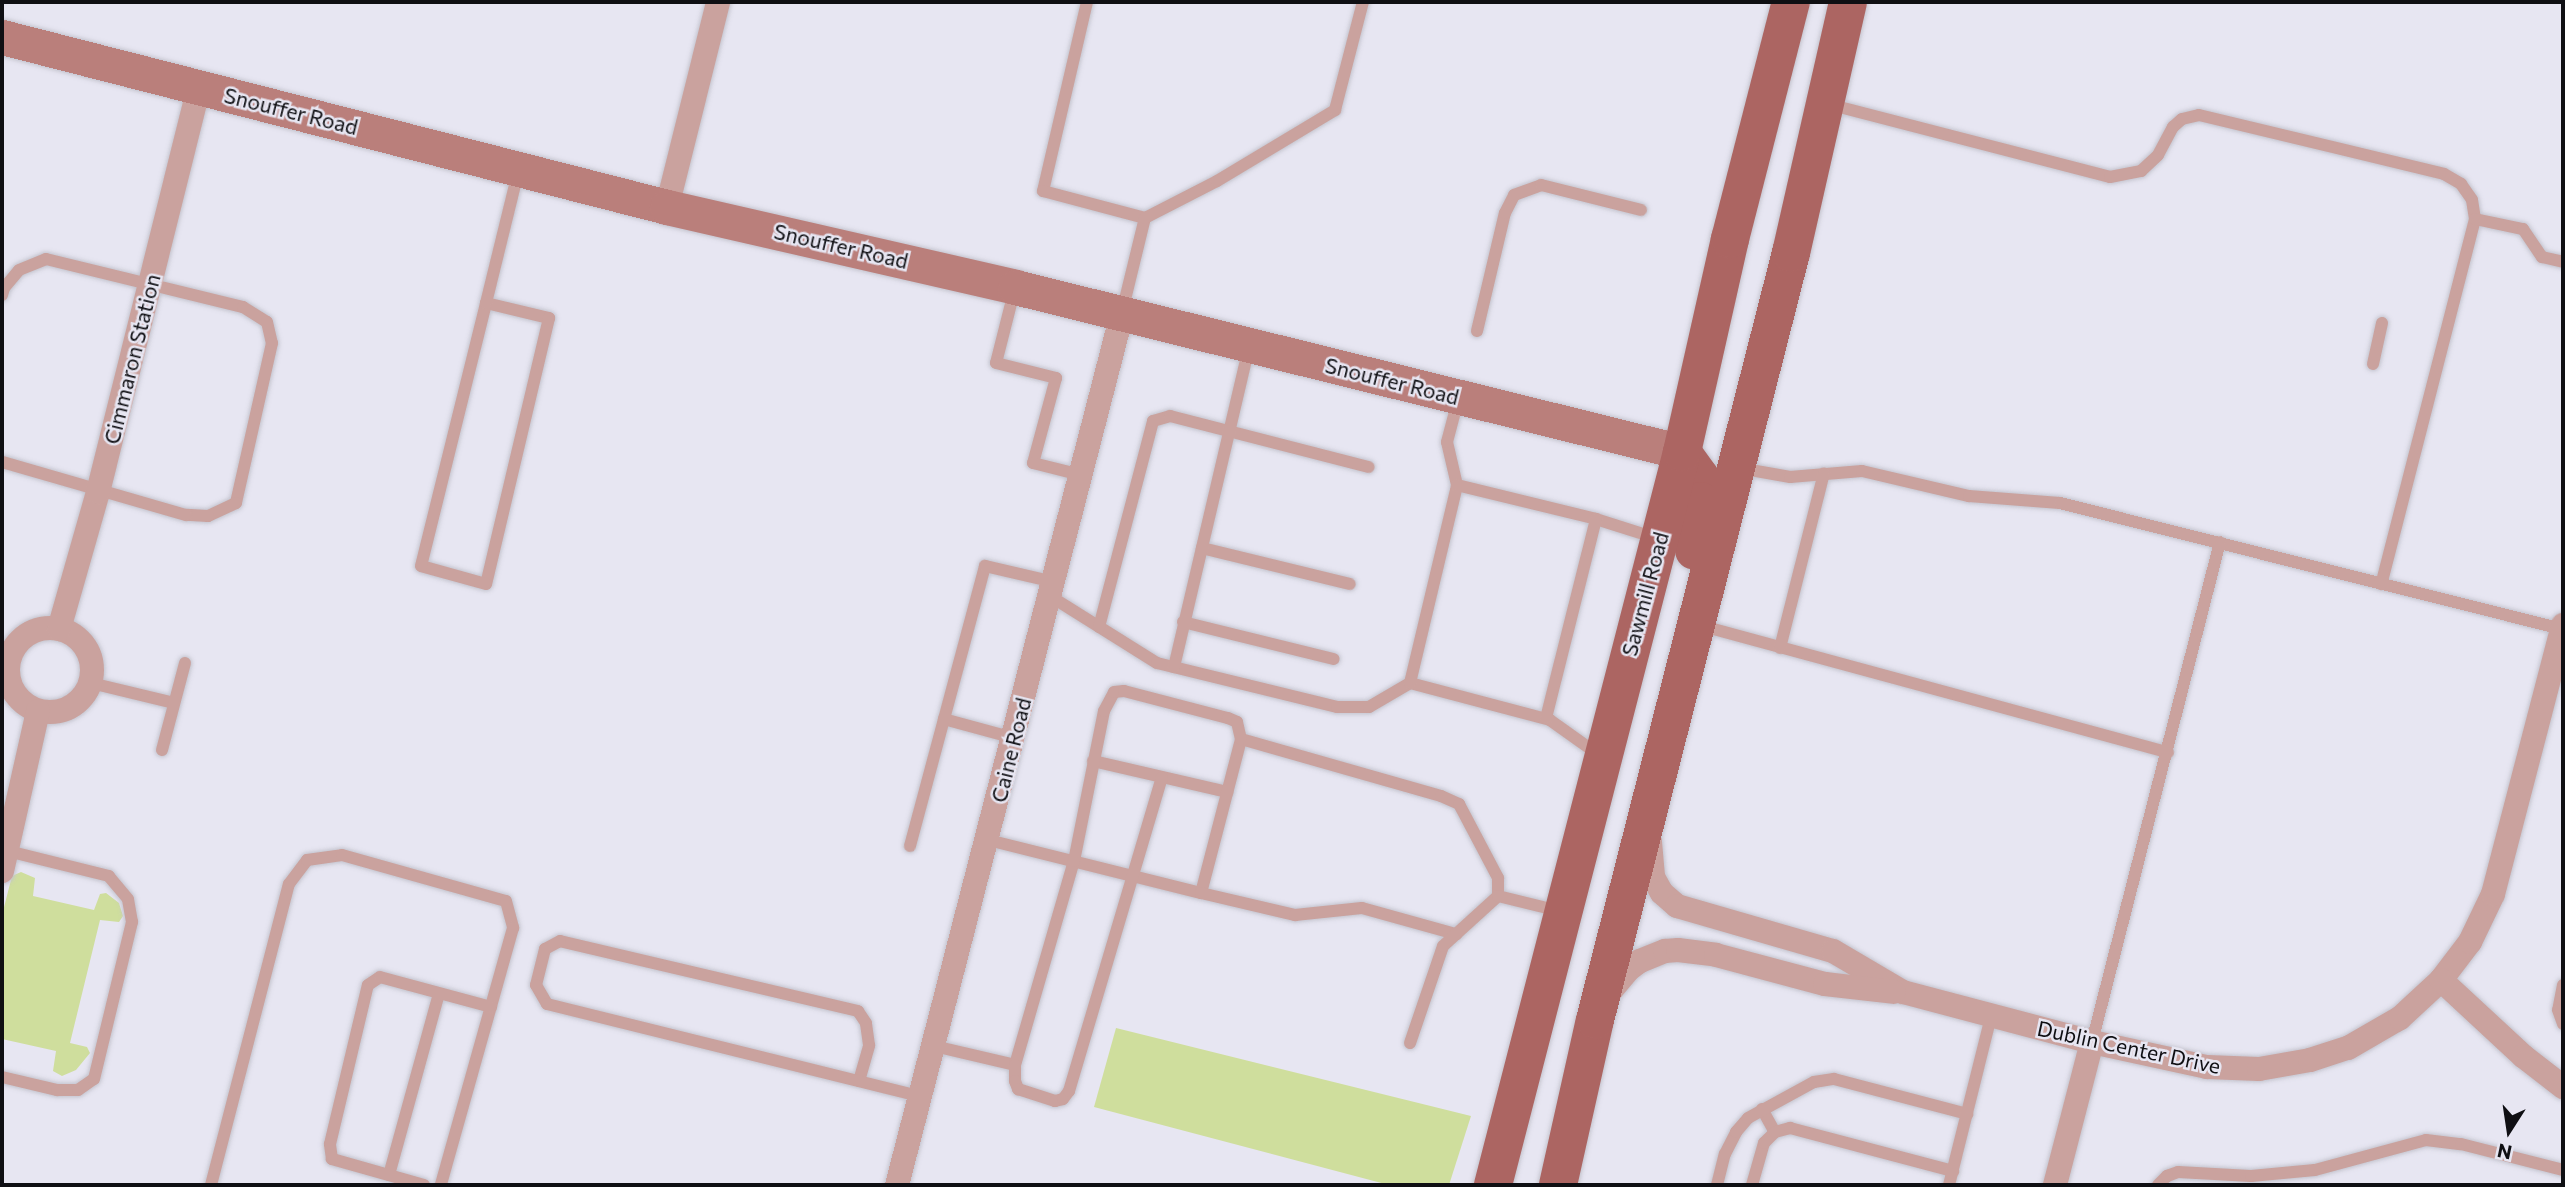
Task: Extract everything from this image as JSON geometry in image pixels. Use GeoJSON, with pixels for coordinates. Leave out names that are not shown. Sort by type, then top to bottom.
{"type":"FeatureCollection","features":[{"type":"Feature","properties":{"kind":"main road","name":"Sawmill Road"},"geometry":{"type":"LineString","coordinates":[[1493,1185],[1682,452],[1730,239],[1791,2]]}},
{"type":"Feature","properties":{"kind":"main road"},"geometry":{"type":"LineString","coordinates":[[1558,1185],[1595,1020],[1791,253],[1848,2]]}},
{"type":"Feature","properties":{"kind":"main road","name":"Snouffer Road"},"geometry":{"type":"LineString","coordinates":[[2,37],[667,207],[1015,287],[1682,452]]}},
{"type":"Feature","properties":{"kind":"main road"},"geometry":{"type":"LineString","coordinates":[[1678,699],[1702,501],[1700,477],[1682,452]]}},
{"type":"Feature","properties":{"kind":"street"},"geometry":{"type":"LineString","coordinates":[[667,207],[718,2]]}},
{"type":"Feature","properties":{"kind":"street","name":"Cimmaron Station"},"geometry":{"type":"LineString","coordinates":[[59,629],[98,492],[200,88]]}},
{"type":"Feature","properties":{"kind":"street","name":"Caine Road"},"geometry":{"type":"LineString","coordinates":[[897,1185],[1122,314]]}},
{"type":"Feature","properties":{"kind":"street"},"geometry":{"type":"LineString","coordinates":[[46,628],[59,629],[79,639],[87,649],[93,671],[91,683],[79,701],[70,707],[60,711],[38,711],[26,705],[10,685],[5,659],[22,638],[46,628]]}},
{"type":"Feature","properties":{"kind":"street","name":"Dublin Center Drive"},"geometry":{"type":"LineString","coordinates":[[1595,1020],[1609,993],[1628,970],[1651,955],[1678,950],[1716,955],[1825,984],[1920,997],[2092,1042],[2207,1067],[2244,1070],[2292,1065],[2348,1048],[2400,1018],[2441,980],[2470,942],[2493,894],[2562,637]]}},
{"type":"Feature","properties":{"kind":"street"},"geometry":{"type":"LineString","coordinates":[[3,857],[38,711]]}},
{"type":"Feature","properties":{"kind":"street","name":"Dublin Center Drive"},"geometry":{"type":"LineString","coordinates":[[1656,786],[1650,844],[1651,872],[1658,888],[1672,902],[1695,914],[1833,951],[1881,981],[1920,997]]}},
{"type":"Feature","properties":{"kind":"street"},"geometry":{"type":"LineString","coordinates":[[2441,980],[2523,1056],[2563,1087]]}},
{"type":"Feature","properties":{"kind":"street"},"geometry":{"type":"LineString","coordinates":[[2055,1185],[2092,1042]]}},
{"type":"Feature","properties":{"kind":"lane"},"geometry":{"type":"LineString","coordinates":[[1087,2],[1043,191],[1145,218],[1217,181],[1335,110],[1363,2]]}},
{"type":"Feature","properties":{"kind":"lane"},"geometry":{"type":"LineString","coordinates":[[1824,103],[2118,177],[2141,171],[2153,162],[2178,122],[2193,116],[2204,116],[2450,176],[2469,194],[2475,219],[2381,584]]}},
{"type":"Feature","properties":{"kind":"lane"},"geometry":{"type":"LineString","coordinates":[[486,303],[549,318],[486,584],[421,566],[519,169]]}},
{"type":"Feature","properties":{"kind":"lane"},"geometry":{"type":"LineString","coordinates":[[1478,331],[1505,213],[1514,195],[1541,185],[1641,210]]}},
{"type":"Feature","properties":{"kind":"lane"},"geometry":{"type":"LineString","coordinates":[[1122,314],[1145,218]]}},
{"type":"Feature","properties":{"kind":"lane"},"geometry":{"type":"LineString","coordinates":[[2475,219],[2523,229],[2542,257],[2563,262]]}},
{"type":"Feature","properties":{"kind":"lane"},"geometry":{"type":"LineString","coordinates":[[2,295],[4,288],[19,270],[46,259],[243,307],[267,322],[272,343],[236,503],[208,516],[186,515],[98,492],[2,462]]}},
{"type":"Feature","properties":{"kind":"lane"},"geometry":{"type":"LineString","coordinates":[[1015,287],[996,363],[1056,378],[1033,463],[1081,475]]}},
{"type":"Feature","properties":{"kind":"lane"},"geometry":{"type":"LineString","coordinates":[[2372,365],[2382,324]]}},
{"type":"Feature","properties":{"kind":"lane"},"geometry":{"type":"LineString","coordinates":[[1174,667],[1250,345]]}},
{"type":"Feature","properties":{"kind":"lane"},"geometry":{"type":"LineString","coordinates":[[1409,683],[1457,485],[1447,442],[1458,397]]}},
{"type":"Feature","properties":{"kind":"lane"},"geometry":{"type":"LineString","coordinates":[[1099,627],[1153,421],[1170,416],[1369,467]]}},
{"type":"Feature","properties":{"kind":"lane"},"geometry":{"type":"LineString","coordinates":[[1737,467],[1782,476],[1862,471],[1969,496],[2060,503],[2381,584],[2562,637]]}},
{"type":"Feature","properties":{"kind":"lane"},"geometry":{"type":"LineString","coordinates":[[1780,648],[1824,473]]}},
{"type":"Feature","properties":{"kind":"lane"},"geometry":{"type":"LineString","coordinates":[[1457,485],[1595,519],[1659,540]]}},
{"type":"Feature","properties":{"kind":"lane"},"geometry":{"type":"LineString","coordinates":[[1546,718],[1595,519]]}},
{"type":"Feature","properties":{"kind":"lane"},"geometry":{"type":"LineString","coordinates":[[2092,1042],[2220,542]]}},
{"type":"Feature","properties":{"kind":"lane"},"geometry":{"type":"LineString","coordinates":[[1202,548],[1350,583]]}},
{"type":"Feature","properties":{"kind":"lane"},"geometry":{"type":"LineString","coordinates":[[910,846],[985,566],[1052,589],[1099,627],[1157,663],[1336,707],[1369,707],[1409,683],[1546,718],[1602,757]]}},
{"type":"Feature","properties":{"kind":"lane"},"geometry":{"type":"LineString","coordinates":[[1183,622],[1334,659]]}},
{"type":"Feature","properties":{"kind":"lane"},"geometry":{"type":"LineString","coordinates":[[1697,625],[2168,752]]}},
{"type":"Feature","properties":{"kind":"lane"},"geometry":{"type":"LineString","coordinates":[[162,750],[185,663]]}},
{"type":"Feature","properties":{"kind":"lane"},"geometry":{"type":"LineString","coordinates":[[91,683],[174,703]]}},
{"type":"Feature","properties":{"kind":"lane"},"geometry":{"type":"LineString","coordinates":[[1162,777],[1069,1091],[1063,1099],[1055,1101],[1018,1089],[1014,1081],[1015,1065],[1073,861],[1104,711],[1114,692],[1124,691],[1237,722],[1241,739],[1201,893]]}},
{"type":"Feature","properties":{"kind":"lane"},"geometry":{"type":"LineString","coordinates":[[944,719],[1014,738]]}},
{"type":"Feature","properties":{"kind":"lane"},"geometry":{"type":"LineString","coordinates":[[1241,739],[1441,796],[1459,804],[1498,878],[1498,896],[1443,946],[1410,1043]]}},
{"type":"Feature","properties":{"kind":"lane"},"geometry":{"type":"LineString","coordinates":[[1093,761],[1227,792]]}},
{"type":"Feature","properties":{"kind":"lane"},"geometry":{"type":"LineString","coordinates":[[988,840],[1295,915],[1362,908],[1456,934]]}},
{"type":"Feature","properties":{"kind":"lane"},"geometry":{"type":"LineString","coordinates":[[211,1185],[289,884],[307,860],[342,855],[506,901],[513,928],[442,1185]]}},
{"type":"Feature","properties":{"kind":"lane"},"geometry":{"type":"LineString","coordinates":[[2,1077],[57,1090],[78,1090],[94,1079],[132,922],[128,899],[109,876],[3,857]]}},
{"type":"Feature","properties":{"kind":"lane"},"geometry":{"type":"LineString","coordinates":[[1498,896],[1563,912]]}},
{"type":"Feature","properties":{"kind":"lane"},"geometry":{"type":"LineString","coordinates":[[859,1081],[869,1045],[866,1023],[858,1011],[560,941],[545,949],[536,985],[547,1004],[859,1081],[920,1096]]}},
{"type":"Feature","properties":{"kind":"lane"},"geometry":{"type":"LineString","coordinates":[[424,1185],[332,1158],[330,1144],[368,985],[380,978],[491,1007]]}},
{"type":"Feature","properties":{"kind":"lane"},"geometry":{"type":"LineString","coordinates":[[2563,985],[2558,1010],[2563,1024]]}},
{"type":"Feature","properties":{"kind":"lane"},"geometry":{"type":"LineString","coordinates":[[389,1175],[439,993]]}},
{"type":"Feature","properties":{"kind":"lane"},"geometry":{"type":"LineString","coordinates":[[1949,1185],[1991,1016]]}},
{"type":"Feature","properties":{"kind":"lane"},"geometry":{"type":"LineString","coordinates":[[934,1046],[1015,1065]]}},
{"type":"Feature","properties":{"kind":"lane"},"geometry":{"type":"LineString","coordinates":[[1717,1185],[1725,1154],[1736,1132],[1748,1118],[1814,1082],[1835,1079],[1967,1114]]}},
{"type":"Feature","properties":{"kind":"lane"},"geometry":{"type":"LineString","coordinates":[[1762,1109],[1775,1132]]}},
{"type":"Feature","properties":{"kind":"lane"},"geometry":{"type":"LineString","coordinates":[[1752,1185],[1762,1147],[1775,1132],[1790,1128],[1953,1171]]}},
{"type":"Feature","properties":{"kind":"lane"},"geometry":{"type":"LineString","coordinates":[[2158,1185],[2164,1178],[2178,1172],[2251,1176],[2315,1170],[2427,1140],[2461,1144],[2563,1170]]}},
{"type":"Feature","properties":{"kind":"green space"},"geometry":{"type":"Polygon","coordinates":[[[21,872],[35,878],[33,896],[94,910],[100,894],[106,893],[119,903],[123,916],[119,922],[100,920],[70,1043],[87,1047],[90,1053],[76,1070],[62,1076],[53,1071],[56,1051],[2,1039],[2,915],[12,876],[21,872]]]}},
{"type":"Feature","properties":{"kind":"green space"},"geometry":{"type":"Polygon","coordinates":[[[1116,1028],[1471,1116],[1449,1185],[1389,1185],[1094,1107],[1116,1028]]]}}]}
